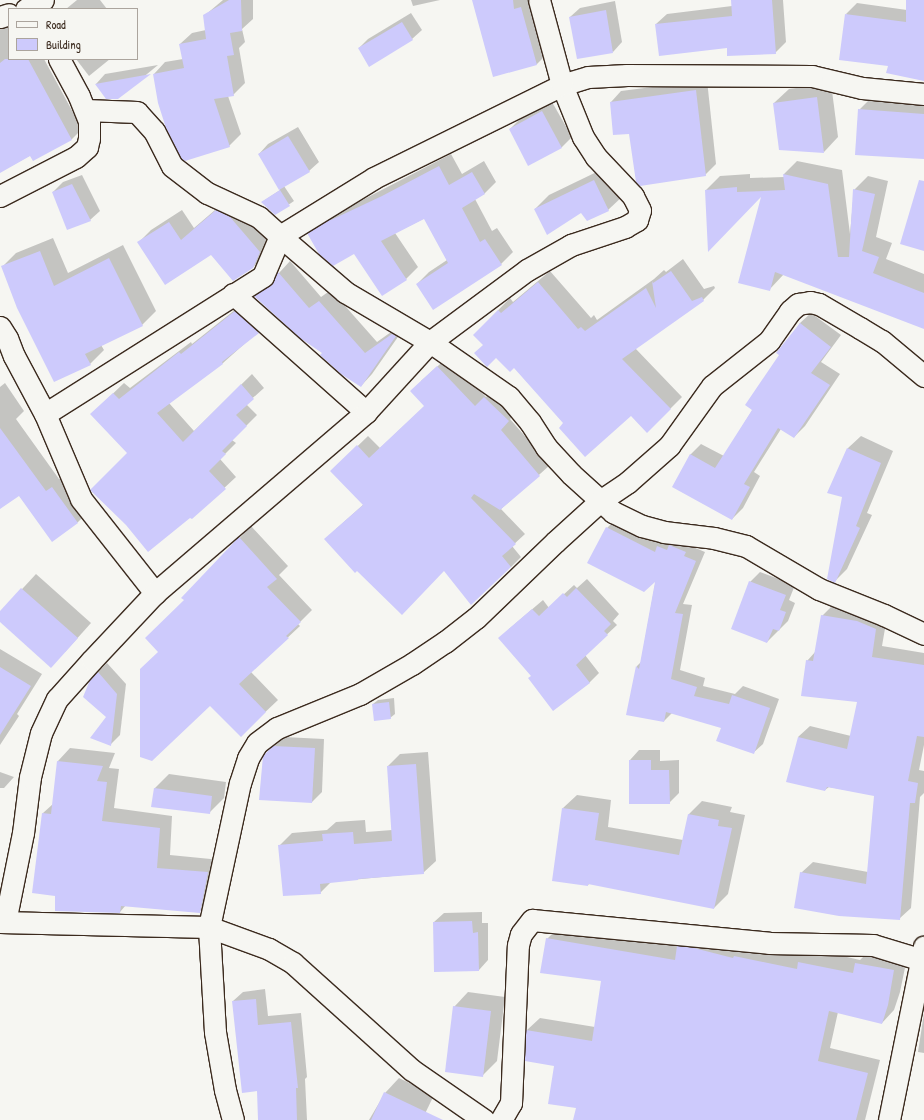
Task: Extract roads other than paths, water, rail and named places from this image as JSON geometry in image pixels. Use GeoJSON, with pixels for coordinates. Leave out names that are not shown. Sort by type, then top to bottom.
{"type":"FeatureCollection","features":[{"type":"Feature","properties":{"kind":"street"},"geometry":{"type":"LineString","coordinates":[[484,1120],[412,1070],[293,963],[269,948],[209,927],[3,922],[23,833],[30,777],[41,733],[57,699],[155,593],[366,412],[430,342],[527,270],[571,245],[625,227],[637,220],[640,210],[633,196],[596,158],[583,137],[562,85],[539,0]]}},
{"type":"Feature","properties":{"kind":"street"},"geometry":{"type":"LineString","coordinates":[[0,196],[76,157],[87,147],[89,138],[89,121],[60,60]]}},
{"type":"Feature","properties":{"kind":"street"},"geometry":{"type":"LineString","coordinates":[[45,414],[263,276],[280,236],[374,178],[562,85],[588,77],[627,75],[812,76],[862,88],[924,94]]}},
{"type":"Feature","properties":{"kind":"street"},"geometry":{"type":"LineString","coordinates":[[85,110],[137,112],[154,131],[172,166],[206,193],[259,217],[345,292],[430,342],[509,397],[530,422],[551,452],[571,474],[613,512],[642,526],[664,532],[714,538],[746,546],[819,589],[884,615],[924,634]]}},
{"type":"Feature","properties":{"kind":"street"},"geometry":{"type":"LineString","coordinates":[[233,294],[366,412]]}},
{"type":"Feature","properties":{"kind":"street"},"geometry":{"type":"LineString","coordinates":[[233,1120],[225,1090],[215,1032],[209,927],[240,783],[248,758],[257,743],[277,728],[360,694],[412,664],[445,642],[476,618],[600,501],[628,482],[669,446],[712,386],[769,341],[790,311],[798,304],[810,302],[819,304],[882,341],[924,376]]}},
{"type":"Feature","properties":{"kind":"street"},"geometry":{"type":"LineString","coordinates":[[0,327],[45,414],[81,499],[155,593]]}},
{"type":"Feature","properties":{"kind":"street"},"geometry":{"type":"LineString","coordinates":[[501,1120],[511,1103],[518,945],[521,934],[532,920],[769,943],[873,945],[923,953],[889,1120]]}}]}
